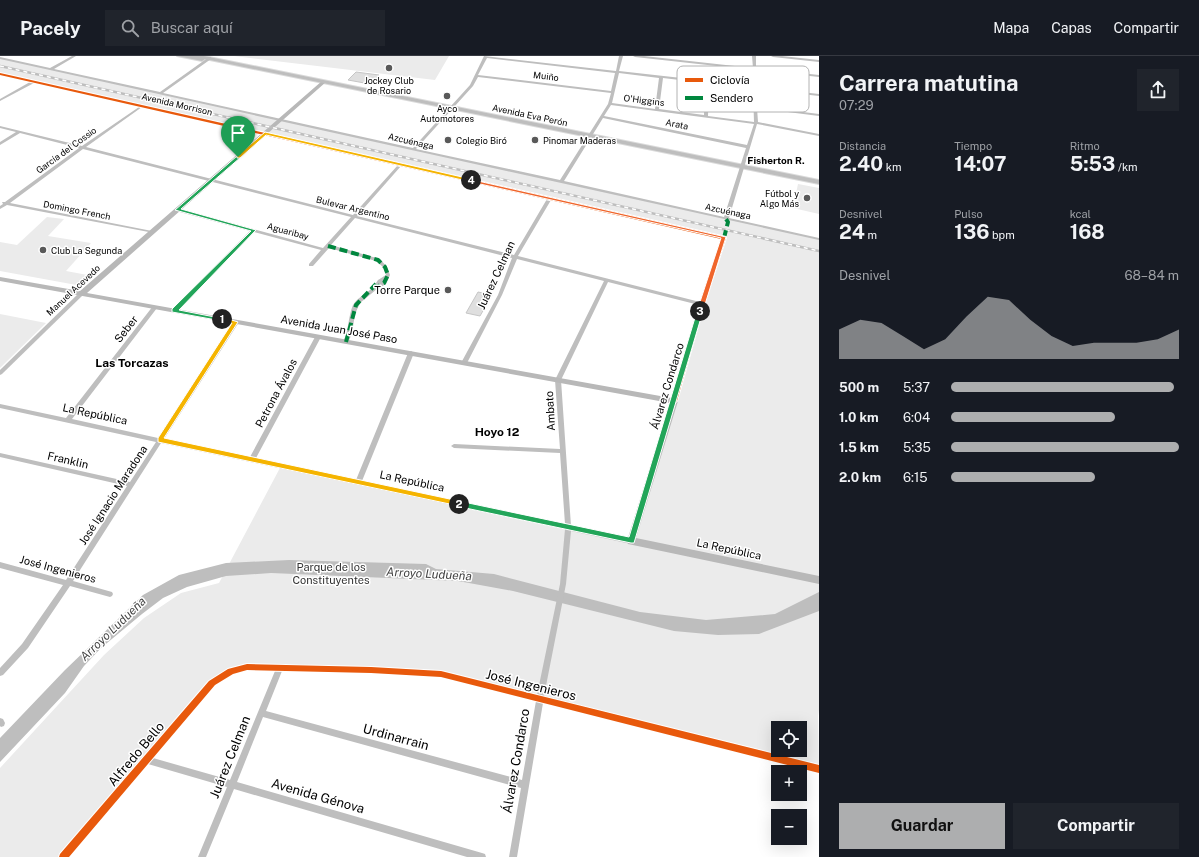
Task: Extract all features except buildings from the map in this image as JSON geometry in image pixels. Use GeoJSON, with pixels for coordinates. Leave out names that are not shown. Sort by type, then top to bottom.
{"type":"FeatureCollection","features":[{"type":"Feature","properties":{"kind":"main road","name":"Avenida Eva Perón"},"geometry":{"type":"LineString","coordinates":[[180,56],[209,59]]}},
{"type":"Feature","properties":{"kind":"main road","name":"Avenida Eva Perón"},"geometry":{"type":"LineString","coordinates":[[197,56],[819,182]]}},
{"type":"Feature","properties":{"kind":"main road","name":"Manuel Acevedo"},"geometry":{"type":"LineString","coordinates":[[81,294],[324,82]]}},
{"type":"Feature","properties":{"kind":"main road","name":"Avenida Juan José Paso"},"geometry":{"type":"LineString","coordinates":[[0,279],[674,401]]}},
{"type":"Feature","properties":{"kind":"main road","name":"Álvarez Condarco"},"geometry":{"type":"LineString","coordinates":[[631,540],[674,401]]}},
{"type":"Feature","properties":{"kind":"main road","name":"La República"},"geometry":{"type":"LineString","coordinates":[[631,540],[819,580]]}},
{"type":"Feature","properties":{"kind":"street"},"geometry":{"type":"LineString","coordinates":[[51,69],[74,56]]}},
{"type":"Feature","properties":{"kind":"street"},"geometry":{"type":"LineString","coordinates":[[561,182],[610,104],[621,56]]}},
{"type":"Feature","properties":{"kind":"street"},"geometry":{"type":"LineString","coordinates":[[635,56],[727,66]]}},
{"type":"Feature","properties":{"kind":"street"},"geometry":{"type":"LineString","coordinates":[[754,56],[755,66]]}},
{"type":"Feature","properties":{"kind":"street"},"geometry":{"type":"LineString","coordinates":[[773,56],[819,61]]}},
{"type":"Feature","properties":{"kind":"street"},"geometry":{"type":"LineString","coordinates":[[414,149],[472,85],[486,57],[677,80]]}},
{"type":"Feature","properties":{"kind":"street","name":"Azcuénaga"},"geometry":{"type":"LineString","coordinates":[[0,58],[819,239]]}},
{"type":"Feature","properties":{"kind":"street"},"geometry":{"type":"LineString","coordinates":[[161,93],[209,59]]}},
{"type":"Feature","properties":{"kind":"street","name":"Avenida Morrison"},"geometry":{"type":"LineString","coordinates":[[0,74],[724,238]]}},
{"type":"Feature","properties":{"kind":"street"},"geometry":{"type":"LineString","coordinates":[[809,75],[819,76]]}},
{"type":"Feature","properties":{"kind":"street","name":"Muiño"},"geometry":{"type":"LineString","coordinates":[[476,76],[613,92]]}},
{"type":"Feature","properties":{"kind":"street"},"geometry":{"type":"LineString","coordinates":[[657,110],[661,78]]}},
{"type":"Feature","properties":{"kind":"street"},"geometry":{"type":"LineString","coordinates":[[0,100],[34,81]]}},
{"type":"Feature","properties":{"kind":"street"},"geometry":{"type":"LineString","coordinates":[[809,94],[819,95]]}},
{"type":"Feature","properties":{"kind":"street","name":"O'Higgins"},"geometry":{"type":"LineString","coordinates":[[610,104],[756,123],[819,135]]}},
{"type":"Feature","properties":{"kind":"street","name":"García del Cossio"},"geometry":{"type":"LineString","coordinates":[[0,208],[2,203],[142,106]]}},
{"type":"Feature","properties":{"kind":"street"},"geometry":{"type":"LineString","coordinates":[[706,112],[706,116]]}},
{"type":"Feature","properties":{"kind":"street"},"geometry":{"type":"LineString","coordinates":[[726,219],[756,123],[756,112]]}},
{"type":"Feature","properties":{"kind":"street"},"geometry":{"type":"LineString","coordinates":[[801,112],[819,114]]}},
{"type":"Feature","properties":{"kind":"street","name":"Arata"},"geometry":{"type":"LineString","coordinates":[[601,117],[749,147]]}},
{"type":"Feature","properties":{"kind":"street","name":"Bulevar Argentino"},"geometry":{"type":"LineString","coordinates":[[0,127],[702,304]]}},
{"type":"Feature","properties":{"kind":"street"},"geometry":{"type":"LineString","coordinates":[[0,144],[19,132]]}},
{"type":"Feature","properties":{"kind":"street"},"geometry":{"type":"LineString","coordinates":[[311,265],[401,164]]}},
{"type":"Feature","properties":{"kind":"street","name":"Juárez Celman"},"geometry":{"type":"LineString","coordinates":[[464,363],[500,295],[515,257],[550,198]]}},
{"type":"Feature","properties":{"kind":"street","name":"Domingo French"},"geometry":{"type":"LineString","coordinates":[[2,203],[152,232]]}},
{"type":"Feature","properties":{"kind":"street","name":"Aguaribay"},"geometry":{"type":"LineString","coordinates":[[178,210],[378,260],[387,272],[386,278],[383,285],[375,288],[355,307],[351,332],[346,342]]}},
{"type":"Feature","properties":{"kind":"street"},"geometry":{"type":"LineString","coordinates":[[174,311],[254,230]]}},
{"type":"Feature","properties":{"kind":"street","name":"Álvarez Condarco"},"geometry":{"type":"LineString","coordinates":[[674,401],[702,304],[724,238]]}},
{"type":"Feature","properties":{"kind":"street","name":"Ambato"},"geometry":{"type":"LineString","coordinates":[[568,527],[558,380],[607,280]]}},
{"type":"Feature","properties":{"kind":"street","name":"Manuel Acevedo"},"geometry":{"type":"LineString","coordinates":[[0,373],[81,294]]}},
{"type":"Feature","properties":{"kind":"street","name":"Seber"},"geometry":{"type":"LineString","coordinates":[[68,420],[155,307]]}},
{"type":"Feature","properties":{"kind":"street","name":"José Ignacio Maradona"},"geometry":{"type":"LineString","coordinates":[[0,673],[25,646],[68,583],[236,322]]}},
{"type":"Feature","properties":{"kind":"street","name":"Petrona Ávalos"},"geometry":{"type":"LineString","coordinates":[[252,460],[318,337]]}},
{"type":"Feature","properties":{"kind":"street"},"geometry":{"type":"LineString","coordinates":[[358,482],[411,354]]}},
{"type":"Feature","properties":{"kind":"street","name":"La República"},"geometry":{"type":"LineString","coordinates":[[0,406],[631,540]]}},
{"type":"Feature","properties":{"kind":"street"},"geometry":{"type":"LineString","coordinates":[[454,446],[562,451]]}},
{"type":"Feature","properties":{"kind":"street","name":"Franklin"},"geometry":{"type":"LineString","coordinates":[[0,455],[131,485]]}},
{"type":"Feature","properties":{"kind":"street","name":"Álvarez Condarco"},"geometry":{"type":"LineString","coordinates":[[513,857],[540,699],[563,584],[568,527]]}},
{"type":"Feature","properties":{"kind":"street","name":"José Ingenieros"},"geometry":{"type":"LineString","coordinates":[[0,566],[110,594]]}},
{"type":"Feature","properties":{"kind":"street","name":"José Ingenieros"},"geometry":{"type":"LineString","coordinates":[[231,671],[247,667],[280,667],[441,674],[819,769]]}},
{"type":"Feature","properties":{"kind":"street","name":"Juárez Celman"},"geometry":{"type":"LineString","coordinates":[[202,857],[280,667]]}},
{"type":"Feature","properties":{"kind":"street","name":"Alfredo Bello"},"geometry":{"type":"LineString","coordinates":[[63,857],[212,683],[231,671]]}},
{"type":"Feature","properties":{"kind":"street","name":"Urdinarrain"},"geometry":{"type":"LineString","coordinates":[[261,713],[525,785]]}},
{"type":"Feature","properties":{"kind":"street","name":"Avenida Génova"},"geometry":{"type":"LineString","coordinates":[[147,760],[482,857]]}},
{"type":"Feature","properties":{"kind":"green space","name":"Jockey Club de Rosario"},"geometry":{"type":"Polygon","coordinates":[[[234,56],[449,56],[435,80],[234,56]]]}},
{"type":"Feature","properties":{"kind":"green space","name":"Parque de los Constituyentes"},"geometry":{"type":"Polygon","coordinates":[[[0,58],[819,239],[819,769],[771,757],[807,757],[807,721],[771,721],[771,757],[441,674],[247,667],[212,683],[63,857],[0,857],[0,768],[104,655],[144,618],[181,593],[219,583],[281,466],[631,540],[724,238],[0,74],[0,58]]]}},
{"type":"Feature","properties":{"kind":"green space","name":"Fútbol y Algo Más"},"geometry":{"type":"Polygon","coordinates":[[[798,184],[819,188],[819,214],[793,208],[798,184]]]}},
{"type":"Feature","properties":{"kind":"green space","name":"Club La Segunda"},"geometry":{"type":"Polygon","coordinates":[[[47,217],[64,219],[48,236],[91,243],[66,271],[93,276],[82,286],[0,271],[0,242],[17,245],[47,217]]]}},
{"type":"Feature","properties":{"kind":"green space"},"geometry":{"type":"Polygon","coordinates":[[[0,314],[46,323],[0,368],[0,314]]]}},
{"type":"Feature","properties":{"kind":"water","name":"Arroyo Ludueña"},"geometry":{"type":"Polygon","coordinates":[[[289,560],[426,564],[436,569],[494,574],[640,612],[706,620],[775,614],[819,592],[819,611],[759,634],[718,635],[674,631],[513,591],[458,581],[271,573],[226,576],[187,587],[163,598],[142,614],[101,648],[84,666],[65,693],[0,762],[0,738],[65,670],[143,595],[179,575],[226,563],[289,560]]]}},
{"type":"Feature","properties":{"kind":"railway"},"geometry":{"type":"LineString","coordinates":[[0,66],[819,251]]}},
{"type":"Feature","properties":{"kind":"marked path"},"geometry":{"type":"LineString","coordinates":[[724,238],[728,222],[726,219]]}},
{"type":"Feature","properties":{"kind":"marked path"},"geometry":{"type":"LineString","coordinates":[[328,246],[378,260],[385,267],[388,275],[384,283],[375,288]]}},
{"type":"Feature","properties":{"kind":"marked path"},"geometry":{"type":"LineString","coordinates":[[346,342],[350,332],[356,305],[372,290],[376,284]]}},
{"type":"Feature","properties":{"kind":"cycle path"},"geometry":{"type":"LineString","coordinates":[[0,74],[724,238],[702,304],[674,401]]}},
{"type":"Feature","properties":{"kind":"cycle path"},"geometry":{"type":"LineString","coordinates":[[63,857],[212,683],[231,671],[247,667],[371,670],[441,674],[819,769]]}},
{"type":"Feature","properties":{"kind":"place","name":"Jockey Club de Rosario"},"geometry":{"type":"Point","coordinates":[389,68]}},
{"type":"Feature","properties":{"kind":"place","name":"Ayco Automotores"},"geometry":{"type":"Point","coordinates":[447,96]}},
{"type":"Feature","properties":{"kind":"place","name":"Colegio Biró"},"geometry":{"type":"Point","coordinates":[448,140]}},
{"type":"Feature","properties":{"kind":"place","name":"Pinomar Maderas"},"geometry":{"type":"Point","coordinates":[535,140]}},
{"type":"Feature","properties":{"kind":"place","name":"Fútbol y Algo Más"},"geometry":{"type":"Point","coordinates":[807,198]}},
{"type":"Feature","properties":{"kind":"place","name":"Club La Segunda"},"geometry":{"type":"Point","coordinates":[43,250]}},
{"type":"Feature","properties":{"kind":"place","name":"Torre Parque"},"geometry":{"type":"Point","coordinates":[448,290]}},
{"type":"Feature","properties":{"kind":"district","name":"Fisherton R."},"geometry":{"type":"Point","coordinates":[776,160]}},
{"type":"Feature","properties":{"kind":"district","name":"Las Torcazas"},"geometry":{"type":"Point","coordinates":[132,363]}},
{"type":"Feature","properties":{"kind":"district","name":"Hoyo 12"},"geometry":{"type":"Point","coordinates":[497,432]}},
{"type":"Feature","properties":{"kind":"route"},"geometry":{"type":"LineString","coordinates":[[265,134],[724,238],[702,304],[631,540],[160,440],[236,322],[174,311],[254,230],[178,210],[238,157],[265,134]]}}]}
